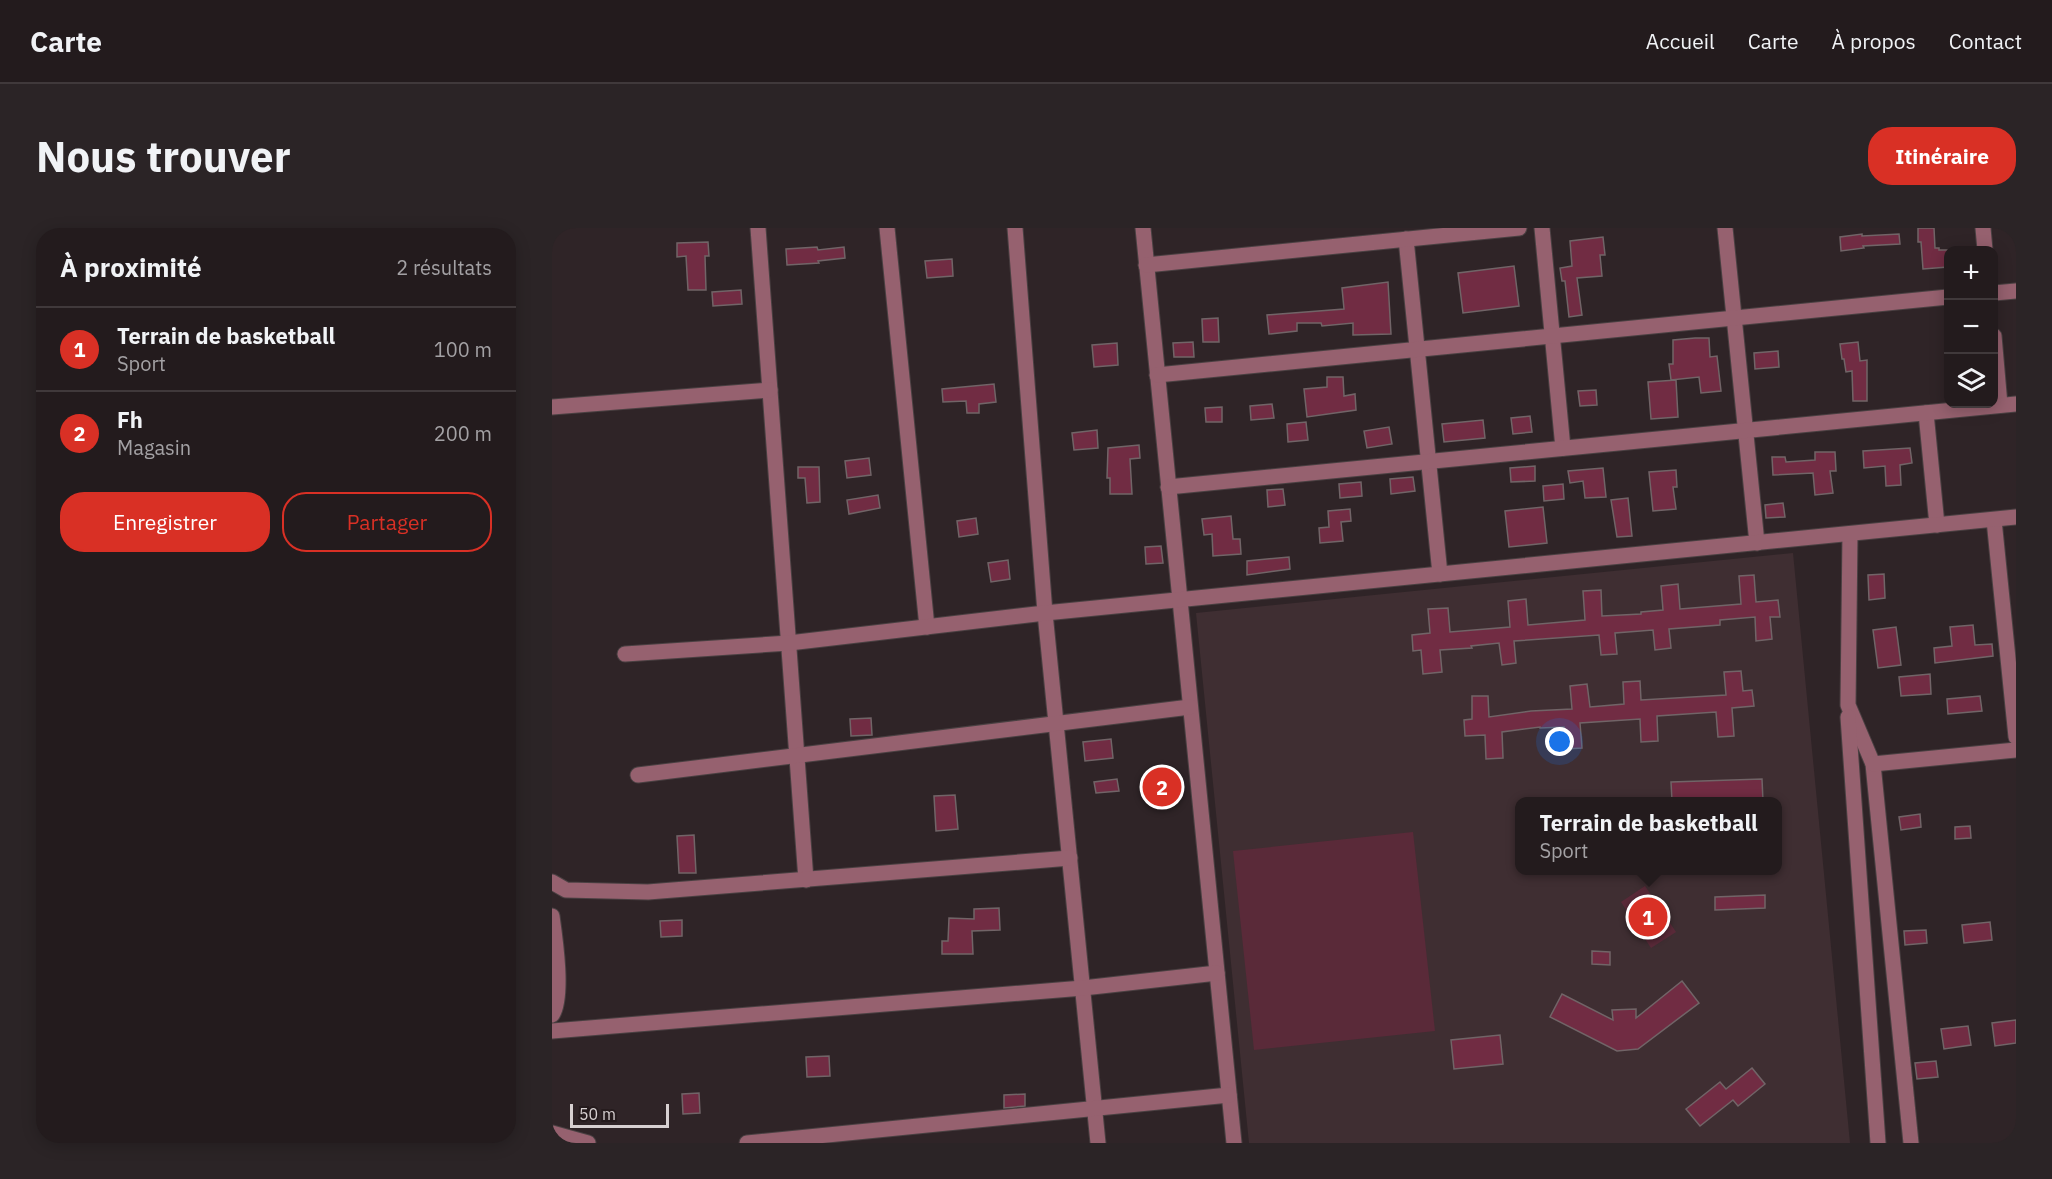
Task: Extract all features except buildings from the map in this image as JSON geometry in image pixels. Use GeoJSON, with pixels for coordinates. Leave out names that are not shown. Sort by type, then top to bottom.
{"type":"FeatureCollection","features":[{"type":"Feature","properties":{"kind":"street"},"geometry":{"type":"LineString","coordinates":[[758,228],[806,880]]}},
{"type":"Feature","properties":{"kind":"street"},"geometry":{"type":"LineString","coordinates":[[887,228],[927,627]]}},
{"type":"Feature","properties":{"kind":"street"},"geometry":{"type":"LineString","coordinates":[[1015,228],[1046,613],[1098,1143]]}},
{"type":"Feature","properties":{"kind":"street"},"geometry":{"type":"LineString","coordinates":[[1143,228],[1234,1143]]}},
{"type":"Feature","properties":{"kind":"street"},"geometry":{"type":"LineString","coordinates":[[1146,265],[1519,228]]}},
{"type":"Feature","properties":{"kind":"street"},"geometry":{"type":"LineString","coordinates":[[1542,228],[1563,448]]}},
{"type":"Feature","properties":{"kind":"street"},"geometry":{"type":"LineString","coordinates":[[1725,228],[1756,543]]}},
{"type":"Feature","properties":{"kind":"street"},"geometry":{"type":"LineString","coordinates":[[1983,228],[1985,246]]}},
{"type":"Feature","properties":{"kind":"street"},"geometry":{"type":"LineString","coordinates":[[1406,239],[1440,574]]}},
{"type":"Feature","properties":{"kind":"street"},"geometry":{"type":"LineString","coordinates":[[1998,293],[2016,291]]}},
{"type":"Feature","properties":{"kind":"street"},"geometry":{"type":"LineString","coordinates":[[1157,375],[1944,297]]}},
{"type":"Feature","properties":{"kind":"street"},"geometry":{"type":"LineString","coordinates":[[1168,487],[2008,404],[1998,354]]}},
{"type":"Feature","properties":{"kind":"street"},"geometry":{"type":"LineString","coordinates":[[552,407],[770,390]]}},
{"type":"Feature","properties":{"kind":"street"},"geometry":{"type":"LineString","coordinates":[[1926,413],[1937,525]]}},
{"type":"Feature","properties":{"kind":"street"},"geometry":{"type":"LineString","coordinates":[[625,654],[789,642],[1046,613],[2016,518]]}},
{"type":"Feature","properties":{"kind":"street"},"geometry":{"type":"LineString","coordinates":[[1994,520],[2016,737]]}},
{"type":"Feature","properties":{"kind":"street"},"geometry":{"type":"LineString","coordinates":[[1850,534],[1848,705],[1878,1143]]}},
{"type":"Feature","properties":{"kind":"street"},"geometry":{"type":"LineString","coordinates":[[1848,705],[1873,764],[1911,1143]]}},
{"type":"Feature","properties":{"kind":"street"},"geometry":{"type":"LineString","coordinates":[[638,775],[1190,707]]}},
{"type":"Feature","properties":{"kind":"street"},"geometry":{"type":"LineString","coordinates":[[1873,764],[2016,750]]}},
{"type":"Feature","properties":{"kind":"street"},"geometry":{"type":"LineString","coordinates":[[552,882],[566,890],[648,892],[1070,858]]}},
{"type":"Feature","properties":{"kind":"street"},"geometry":{"type":"LineString","coordinates":[[552,916],[558,954],[556,1002],[555,1012],[552,1015]]}},
{"type":"Feature","properties":{"kind":"street"},"geometry":{"type":"LineString","coordinates":[[552,1031],[1083,988],[1217,973]]}},
{"type":"Feature","properties":{"kind":"street"},"geometry":{"type":"LineString","coordinates":[[747,1143],[1229,1095]]}},
{"type":"Feature","properties":{"kind":"street"},"geometry":{"type":"LineString","coordinates":[[552,1133],[588,1143]]}},
{"type":"Feature","properties":{"kind":"shaded area"},"geometry":{"type":"Polygon","coordinates":[[[1793,553],[1850,1143],[1249,1143],[1196,613],[1793,553]]]}},
{"type":"Feature","properties":{"kind":"shaded area"},"geometry":{"type":"Polygon","coordinates":[[[1413,832],[1435,1031],[1254,1050],[1233,851],[1413,832]]]}},
{"type":"Feature","properties":{"kind":"shaded area"},"geometry":{"type":"Polygon","coordinates":[[[1645,886],[1676,932],[1651,948],[1621,902],[1645,886]]]}},
{"type":"Feature","properties":{"kind":"place","name":"Fh"},"geometry":{"type":"Point","coordinates":[1162,787]}},
{"type":"Feature","properties":{"kind":"place","name":"Terrain de basketball"},"geometry":{"type":"Point","coordinates":[1648,917]}}]}
